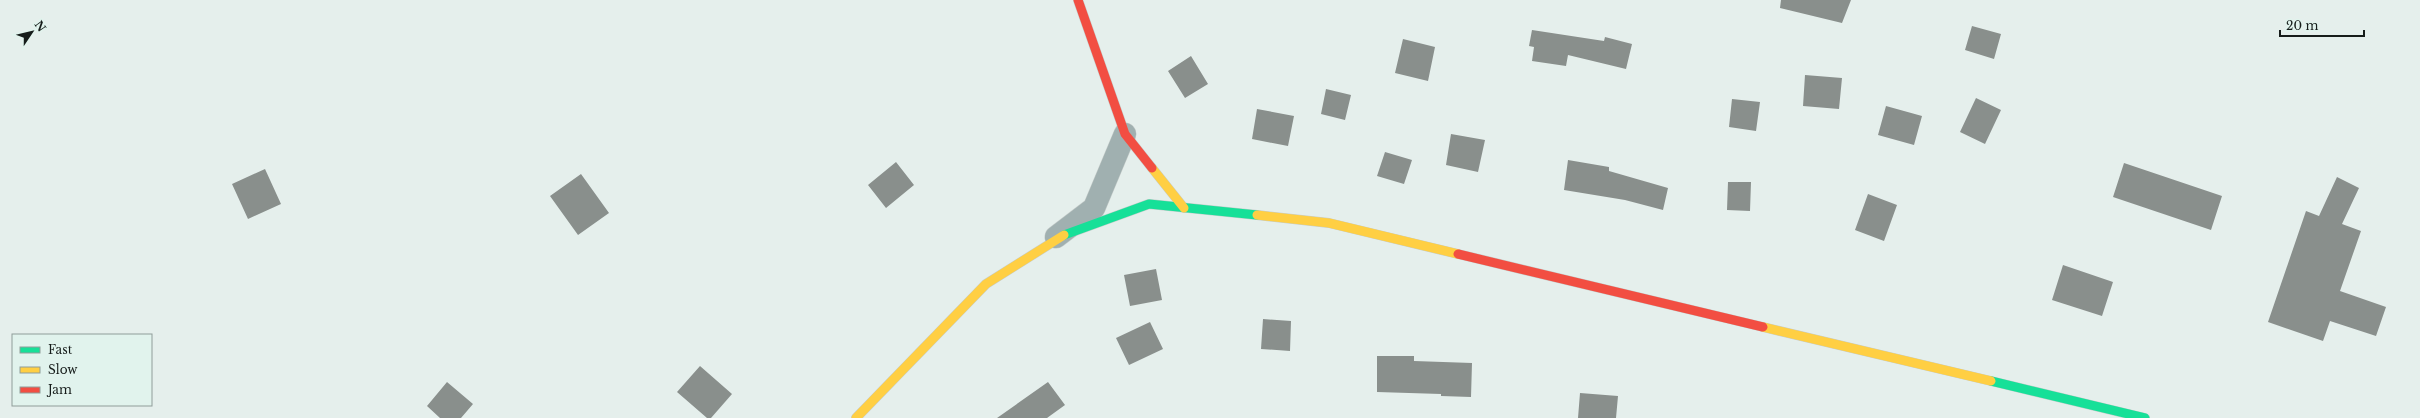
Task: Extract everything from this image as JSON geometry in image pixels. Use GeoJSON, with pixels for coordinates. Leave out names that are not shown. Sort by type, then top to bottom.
{"type":"FeatureCollection","features":[{"type":"Feature","properties":{"kind":"street"},"geometry":{"type":"LineString","coordinates":[[1078,0],[1125,134],[1184,208]]}},
{"type":"Feature","properties":{"kind":"street"},"geometry":{"type":"LineString","coordinates":[[1033,254],[1094,208],[1125,134]]}},
{"type":"Feature","properties":{"kind":"street"},"geometry":{"type":"LineString","coordinates":[[856,418],[986,284],[1063,236],[1149,204],[1329,223],[2145,418]]}},
{"type":"Feature","properties":{"kind":"building"},"geometry":{"type":"Polygon","coordinates":[[[1781,0],[1851,0],[1842,23],[1780,8],[1781,0]]]}},
{"type":"Feature","properties":{"kind":"building"},"geometry":{"type":"Polygon","coordinates":[[[1972,26],[2001,34],[1994,59],[1965,50],[1972,26]]]}},
{"type":"Feature","properties":{"kind":"building"},"geometry":{"type":"Polygon","coordinates":[[[1532,30],[1604,41],[1605,37],[1632,44],[1626,69],[1568,55],[1566,66],[1532,61],[1534,47],[1529,46],[1532,30]]]}},
{"type":"Feature","properties":{"kind":"building"},"geometry":{"type":"Polygon","coordinates":[[[1403,39],[1435,47],[1428,81],[1395,73],[1403,39]]]}},
{"type":"Feature","properties":{"kind":"building"},"geometry":{"type":"Polygon","coordinates":[[[1191,56],[1208,84],[1185,98],[1168,71],[1191,56]]]}},
{"type":"Feature","properties":{"kind":"building"},"geometry":{"type":"Polygon","coordinates":[[[1805,75],[1842,78],[1839,109],[1803,106],[1805,75]]]}},
{"type":"Feature","properties":{"kind":"building"},"geometry":{"type":"Polygon","coordinates":[[[1326,89],[1351,95],[1345,120],[1321,114],[1326,89]]]}},
{"type":"Feature","properties":{"kind":"building"},"geometry":{"type":"Polygon","coordinates":[[[1976,98],[2001,110],[1985,144],[1960,132],[1976,98]]]}},
{"type":"Feature","properties":{"kind":"building"},"geometry":{"type":"Polygon","coordinates":[[[1732,99],[1760,102],[1756,131],[1729,127],[1732,99]]]}},
{"type":"Feature","properties":{"kind":"building"},"geometry":{"type":"Polygon","coordinates":[[[1886,106],[1922,116],[1914,145],[1878,135],[1886,106]]]}},
{"type":"Feature","properties":{"kind":"building"},"geometry":{"type":"Polygon","coordinates":[[[1257,109],[1294,116],[1288,146],[1252,139],[1257,109]]]}},
{"type":"Feature","properties":{"kind":"building"},"geometry":{"type":"Polygon","coordinates":[[[1451,134],[1485,140],[1478,172],[1446,165],[1451,134]]]}},
{"type":"Feature","properties":{"kind":"building"},"geometry":{"type":"Polygon","coordinates":[[[1385,152],[1412,160],[1404,184],[1377,176],[1385,152]]]}},
{"type":"Feature","properties":{"kind":"building"},"geometry":{"type":"Polygon","coordinates":[[[1568,160],[1609,167],[1609,171],[1668,188],[1663,210],[1625,200],[1564,190],[1568,160]]]}},
{"type":"Feature","properties":{"kind":"building"},"geometry":{"type":"Polygon","coordinates":[[[896,162],[914,185],[886,208],[868,185],[896,162]]]}},
{"type":"Feature","properties":{"kind":"building"},"geometry":{"type":"Polygon","coordinates":[[[2124,163],[2222,196],[2211,230],[2113,197],[2124,163]]]}},
{"type":"Feature","properties":{"kind":"building"},"geometry":{"type":"Polygon","coordinates":[[[265,169],[281,204],[248,219],[232,184],[265,169]]]}},
{"type":"Feature","properties":{"kind":"building"},"geometry":{"type":"Polygon","coordinates":[[[581,174],[609,213],[578,235],[550,196],[581,174]]]}},
{"type":"Feature","properties":{"kind":"building"},"geometry":{"type":"Polygon","coordinates":[[[2337,177],[2359,188],[2342,224],[2361,231],[2340,291],[2386,307],[2376,336],[2330,321],[2323,341],[2268,322],[2306,211],[2319,216],[2337,177]]]}},
{"type":"Feature","properties":{"kind":"building"},"geometry":{"type":"Polygon","coordinates":[[[1728,182],[1751,182],[1750,211],[1727,210],[1728,182]]]}},
{"type":"Feature","properties":{"kind":"building"},"geometry":{"type":"Polygon","coordinates":[[[1868,194],[1897,205],[1884,241],[1855,230],[1868,194]]]}},
{"type":"Feature","properties":{"kind":"building"},"geometry":{"type":"Polygon","coordinates":[[[2063,265],[2113,282],[2102,316],[2052,300],[2063,265]]]}},
{"type":"Feature","properties":{"kind":"building"},"geometry":{"type":"Polygon","coordinates":[[[1156,269],[1162,300],[1130,306],[1124,275],[1156,269]]]}},
{"type":"Feature","properties":{"kind":"building"},"geometry":{"type":"Polygon","coordinates":[[[1263,319],[1291,321],[1290,351],[1261,349],[1263,319]]]}},
{"type":"Feature","properties":{"kind":"building"},"geometry":{"type":"Polygon","coordinates":[[[1150,322],[1163,349],[1129,365],[1116,338],[1150,322]]]}},
{"type":"Feature","properties":{"kind":"building"},"geometry":{"type":"Polygon","coordinates":[[[1377,356],[1414,356],[1414,361],[1472,363],[1471,397],[1441,396],[1441,394],[1377,392],[1377,356]]]}},
{"type":"Feature","properties":{"kind":"building"},"geometry":{"type":"Polygon","coordinates":[[[700,366],[732,394],[711,418],[707,418],[677,392],[700,366]]]}},
{"type":"Feature","properties":{"kind":"building"},"geometry":{"type":"Polygon","coordinates":[[[447,382],[473,404],[461,418],[440,418],[427,406],[447,382]]]}},
{"type":"Feature","properties":{"kind":"building"},"geometry":{"type":"Polygon","coordinates":[[[1048,382],[1065,405],[1047,418],[997,418],[1048,382]]]}},
{"type":"Feature","properties":{"kind":"building"},"geometry":{"type":"Polygon","coordinates":[[[1580,393],[1618,396],[1616,418],[1578,418],[1580,393]]]}},
{"type":"Feature","properties":{"kind":"traffic: fast"},"geometry":{"type":"LineString","coordinates":[[1064,235],[1149,204],[1257,215]]}},
{"type":"Feature","properties":{"kind":"traffic: fast"},"geometry":{"type":"LineString","coordinates":[[1991,381],[2145,418]]}},
{"type":"Feature","properties":{"kind":"traffic: slow"},"geometry":{"type":"LineString","coordinates":[[1152,168],[1184,208]]}},
{"type":"Feature","properties":{"kind":"traffic: slow"},"geometry":{"type":"LineString","coordinates":[[1257,215],[1329,223],[1458,254]]}},
{"type":"Feature","properties":{"kind":"traffic: slow"},"geometry":{"type":"LineString","coordinates":[[856,418],[986,284],[1064,235]]}},
{"type":"Feature","properties":{"kind":"traffic: slow"},"geometry":{"type":"LineString","coordinates":[[1763,327],[1991,381]]}},
{"type":"Feature","properties":{"kind":"traffic: jam"},"geometry":{"type":"LineString","coordinates":[[1078,0],[1125,134],[1152,168]]}},
{"type":"Feature","properties":{"kind":"traffic: jam"},"geometry":{"type":"LineString","coordinates":[[1458,254],[1763,327]]}}]}
